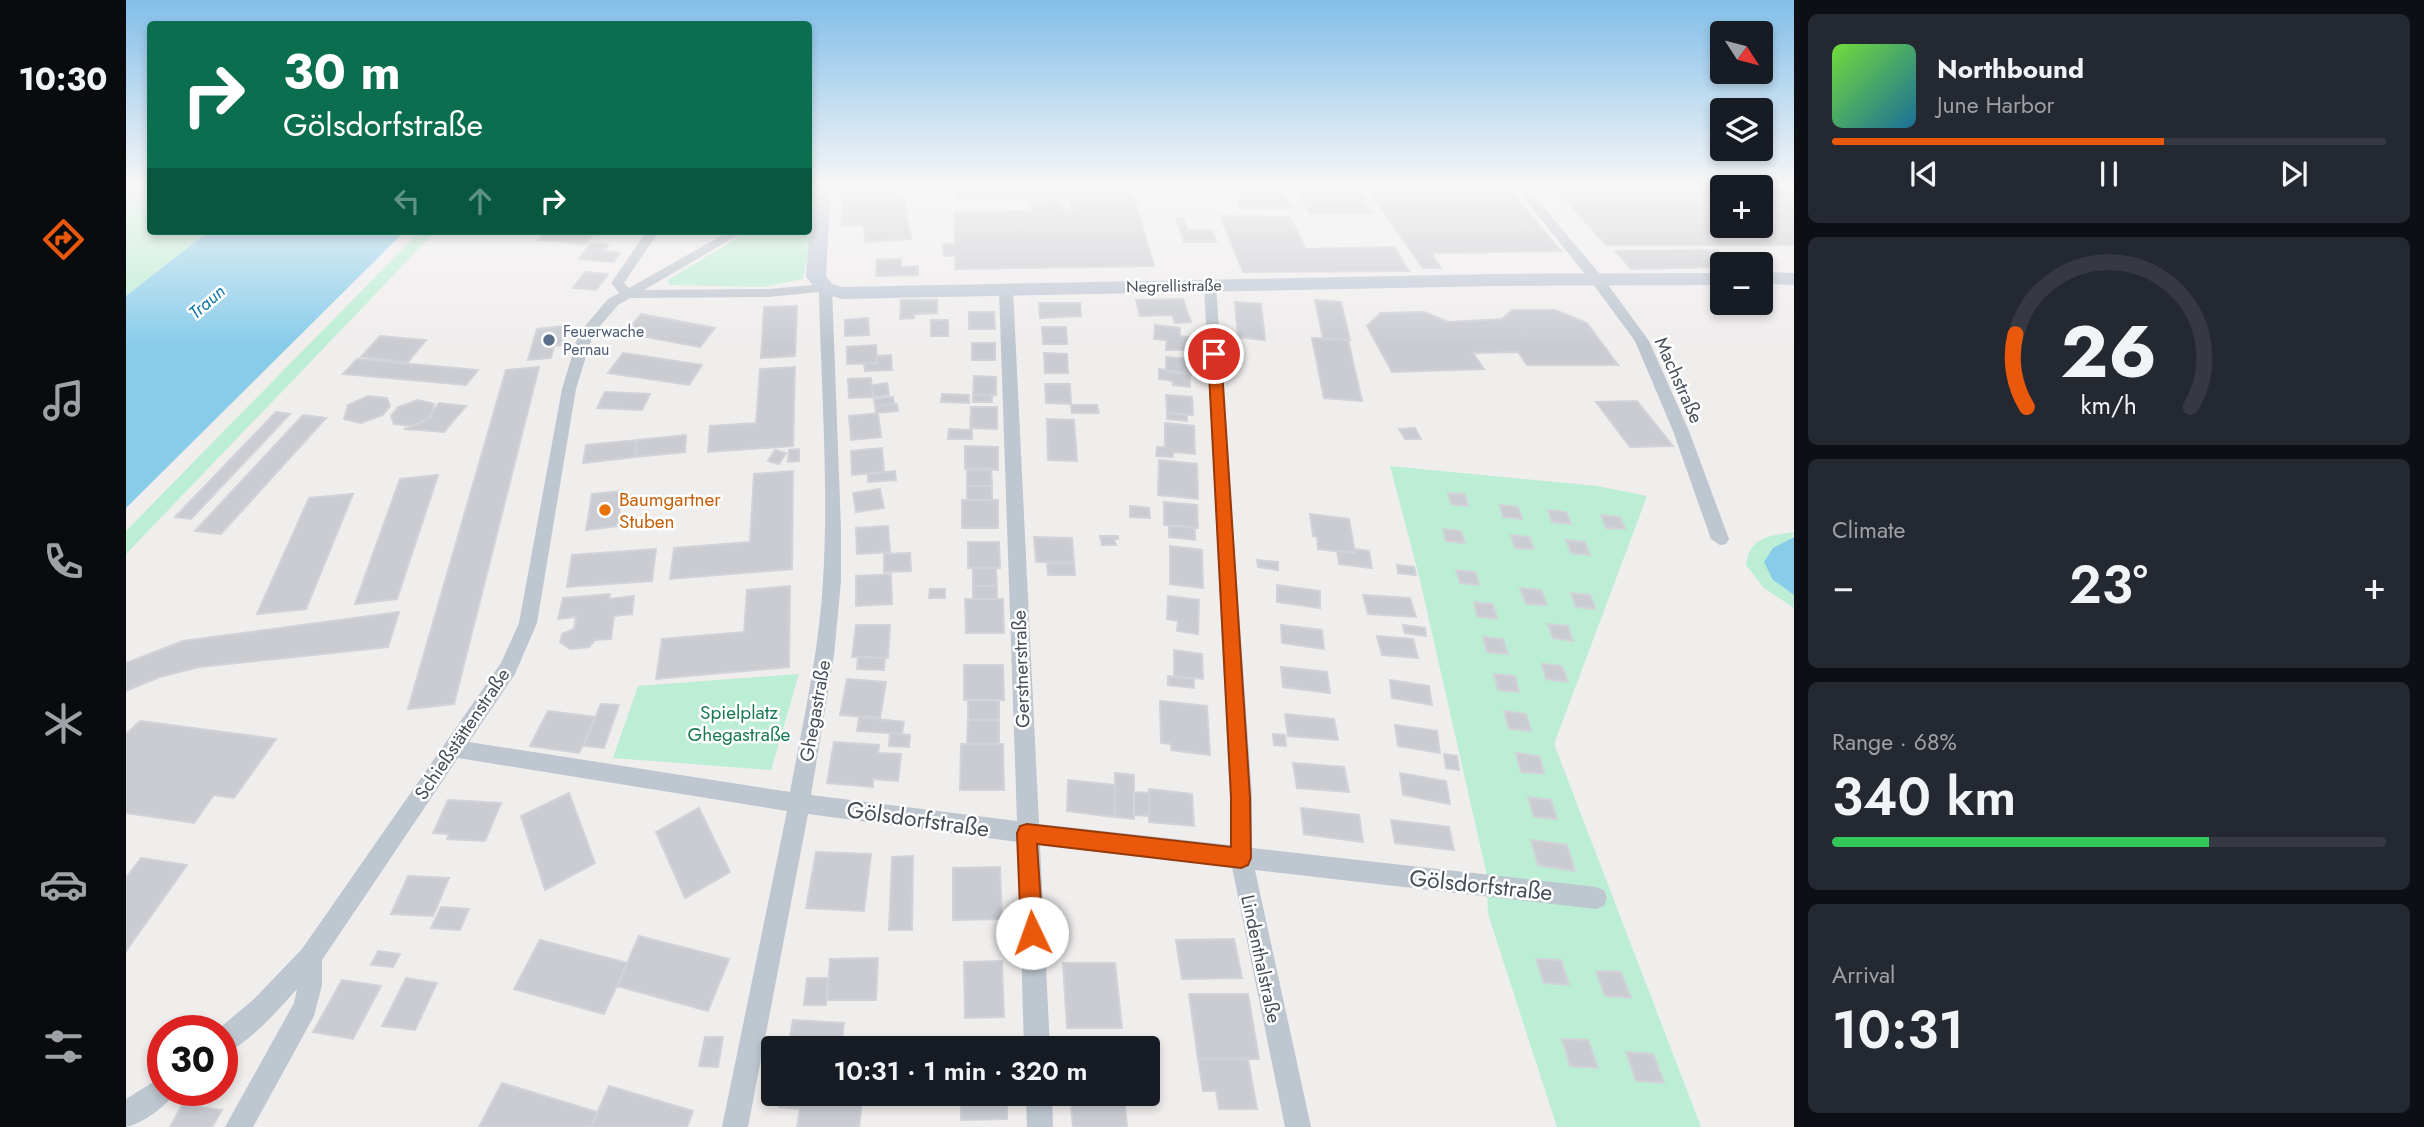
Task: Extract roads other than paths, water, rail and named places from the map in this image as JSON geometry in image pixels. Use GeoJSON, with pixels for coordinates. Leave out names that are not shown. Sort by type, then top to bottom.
{"type":"FeatureCollection","features":[{"type":"Feature","properties":{"kind":"main road"},"geometry":{"type":"LineString","coordinates":[[818,240],[816,276],[825,288]]}},
{"type":"Feature","properties":{"kind":"main road"},"geometry":{"type":"LineString","coordinates":[[1773,278],[1794,278]]}},
{"type":"Feature","properties":{"kind":"main road","name":"Negrellistraße"},"geometry":{"type":"LineString","coordinates":[[825,288],[842,293],[1494,280],[1710,279]]}},
{"type":"Feature","properties":{"kind":"street"},"geometry":{"type":"LineString","coordinates":[[627,294],[617,283],[647,240]]}},
{"type":"Feature","properties":{"kind":"street","name":"Schießstättenstraße"},"geometry":{"type":"LineString","coordinates":[[238,1029],[263,1008],[310,957],[508,668],[528,623],[569,389],[586,333],[613,302],[724,240]]}},
{"type":"Feature","properties":{"kind":"street","name":"Machstraße"},"geometry":{"type":"LineString","coordinates":[[1564,240],[1642,341],[1681,430],[1720,539]]}},
{"type":"Feature","properties":{"kind":"street","name":"Lindenthalstraße"},"geometry":{"type":"LineString","coordinates":[[1210,285],[1241,797],[1241,858],[1267,991],[1298,1127]]}},
{"type":"Feature","properties":{"kind":"street","name":"Negrellistraße"},"geometry":{"type":"LineString","coordinates":[[627,294],[768,293],[825,288]]}},
{"type":"Feature","properties":{"kind":"street","name":"Ghegastraße"},"geometry":{"type":"LineString","coordinates":[[735,1127],[799,803],[825,655],[832,581],[825,288]]}},
{"type":"Feature","properties":{"kind":"street","name":"Gerstnerstraße"},"geometry":{"type":"LineString","coordinates":[[1006,289],[1036,1036]]}},
{"type":"Feature","properties":{"kind":"street","name":"Gölsdorfstraße"},"geometry":{"type":"LineString","coordinates":[[451,748],[799,803],[1027,833],[1595,898]]}},
{"type":"Feature","properties":{"kind":"street"},"geometry":{"type":"LineString","coordinates":[[238,1127],[305,1007],[310,985],[310,957]]}},
{"type":"Feature","properties":{"kind":"street"},"geometry":{"type":"LineString","coordinates":[[126,1115],[147,1100]]}},
{"type":"Feature","properties":{"kind":"street"},"geometry":{"type":"LineString","coordinates":[[1039,1106],[1040,1127]]}},
{"type":"Feature","properties":{"kind":"water","name":"Traun"},"geometry":{"type":"Polygon","coordinates":[[[198,240],[396,240],[126,508],[126,296],[198,240]]]}},
{"type":"Feature","properties":{"kind":"water"},"geometry":{"type":"Polygon","coordinates":[[[1794,537],[1794,595],[1773,580],[1764,562],[1773,548],[1794,537]]]}},
{"type":"Feature","properties":{"kind":"place","name":"Feuerwache Pernau"},"geometry":{"type":"Point","coordinates":[549,340]}},
{"type":"Feature","properties":{"kind":"place","name":"Baumgartner Stuben"},"geometry":{"type":"Point","coordinates":[605,510]}},
{"type":"Feature","properties":{"kind":"park label","name":"Spielplatz Ghegastraße"},"geometry":{"type":"Point","coordinates":[739,723]}}]}
